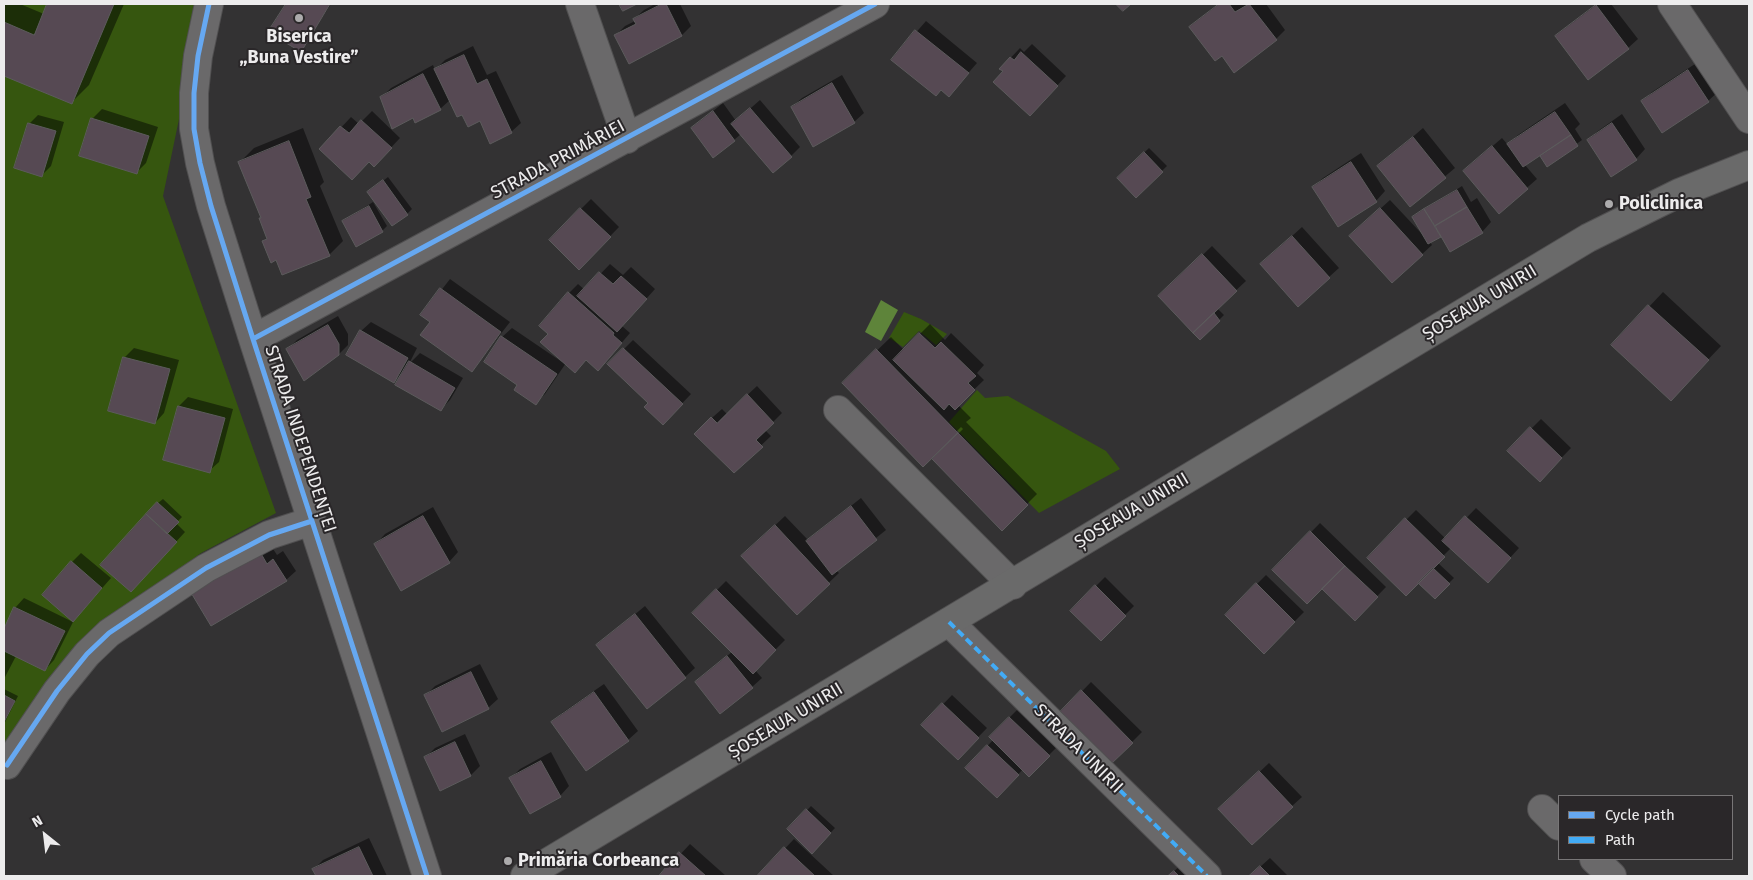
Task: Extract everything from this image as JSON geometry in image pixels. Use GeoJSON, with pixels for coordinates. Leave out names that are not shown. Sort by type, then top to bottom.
{"type":"FeatureCollection","features":[{"type":"Feature","properties":{"kind":"main road","name":"ȘOSEAUA UNIRII"},"geometry":{"type":"LineString","coordinates":[[525,876],[1588,238],[1679,193],[1749,165]]}},
{"type":"Feature","properties":{"kind":"street","name":"STRADA INDEPENDENȚEI"},"geometry":{"type":"LineString","coordinates":[[209,4],[197,65],[194,92],[194,129],[211,206],[427,876]]}},
{"type":"Feature","properties":{"kind":"street"},"geometry":{"type":"LineString","coordinates":[[580,4],[627,139]]}},
{"type":"Feature","properties":{"kind":"street","name":"STRADA PRIMĂRIEI"},"geometry":{"type":"LineString","coordinates":[[253,339],[875,4]]}},
{"type":"Feature","properties":{"kind":"street"},"geometry":{"type":"LineString","coordinates":[[1672,4],[1749,119]]}},
{"type":"Feature","properties":{"kind":"street"},"geometry":{"type":"LineString","coordinates":[[838,410],[1012,584]]}},
{"type":"Feature","properties":{"kind":"street"},"geometry":{"type":"LineString","coordinates":[[7,764],[57,690],[87,654],[109,633],[206,568],[269,535],[312,521]]}},
{"type":"Feature","properties":{"kind":"street","name":"STRADA UNIRII"},"geometry":{"type":"LineString","coordinates":[[949,622],[1207,876]]}},
{"type":"Feature","properties":{"kind":"street"},"geometry":{"type":"LineString","coordinates":[[1595,860],[1612,876]]}},
{"type":"Feature","properties":{"kind":"shaded area"},"geometry":{"type":"Polygon","coordinates":[[[4,4],[203,4],[163,196],[276,513],[201,553],[104,625],[4,748],[4,4]]]}},
{"type":"Feature","properties":{"kind":"shaded area"},"geometry":{"type":"Polygon","coordinates":[[[881,300],[898,310],[881,341],[865,332],[881,300]]]}},
{"type":"Feature","properties":{"kind":"shaded area"},"geometry":{"type":"Polygon","coordinates":[[[904,312],[921,319],[947,334],[936,345],[919,331],[903,347],[889,338],[904,312]]]}},
{"type":"Feature","properties":{"kind":"shaded area"},"geometry":{"type":"Polygon","coordinates":[[[977,390],[985,398],[1008,396],[1106,451],[1120,469],[1039,513],[949,422],[977,390]]]}},
{"type":"Feature","properties":{"kind":"building"},"geometry":{"type":"Polygon","coordinates":[[[47,4],[114,4],[72,104],[4,76],[4,22],[34,35],[47,4]]]}},
{"type":"Feature","properties":{"kind":"building","name":"Biserica „Buna Vestire”"},"geometry":{"type":"Polygon","coordinates":[[[286,4],[330,4],[301,52],[268,32],[286,4]]]}},
{"type":"Feature","properties":{"kind":"building"},"geometry":{"type":"Polygon","coordinates":[[[619,4],[637,4],[623,11],[619,4]]]}},
{"type":"Feature","properties":{"kind":"building"},"geometry":{"type":"Polygon","coordinates":[[[662,4],[666,4],[682,36],[629,64],[614,35],[636,24],[633,19],[662,4]]]}},
{"type":"Feature","properties":{"kind":"building"},"geometry":{"type":"Polygon","coordinates":[[[1116,4],[1131,4],[1123,11],[1116,4]]]}},
{"type":"Feature","properties":{"kind":"building"},"geometry":{"type":"Polygon","coordinates":[[[1219,4],[1229,4],[1235,12],[1249,4],[1277,40],[1234,73],[1222,56],[1215,61],[1189,27],[1219,4]]]}},
{"type":"Feature","properties":{"kind":"building"},"geometry":{"type":"Polygon","coordinates":[[[1596,5],[1629,49],[1588,80],[1555,36],[1596,5]]]}},
{"type":"Feature","properties":{"kind":"building"},"geometry":{"type":"Polygon","coordinates":[[[915,30],[969,73],[949,97],[941,90],[936,96],[891,60],[915,30]]]}},
{"type":"Feature","properties":{"kind":"building"},"geometry":{"type":"Polygon","coordinates":[[[1021,52],[1058,86],[1030,116],[993,82],[1003,71],[999,69],[1010,57],[1014,60],[1021,52]]]}},
{"type":"Feature","properties":{"kind":"building"},"geometry":{"type":"Polygon","coordinates":[[[464,55],[477,84],[487,79],[512,133],[490,144],[480,121],[468,127],[462,115],[457,117],[434,69],[464,55]]]}},
{"type":"Feature","properties":{"kind":"building"},"geometry":{"type":"Polygon","coordinates":[[[1688,70],[1709,102],[1662,133],[1641,101],[1688,70]]]}},
{"type":"Feature","properties":{"kind":"building"},"geometry":{"type":"Polygon","coordinates":[[[423,74],[441,110],[415,123],[413,118],[392,129],[380,97],[423,74]]]}},
{"type":"Feature","properties":{"kind":"building"},"geometry":{"type":"Polygon","coordinates":[[[832,83],[855,123],[813,147],[791,107],[832,83]]]}},
{"type":"Feature","properties":{"kind":"building"},"geometry":{"type":"Polygon","coordinates":[[[750,108],[792,157],[773,173],[731,124],[750,108]]]}},
{"type":"Feature","properties":{"kind":"building"},"geometry":{"type":"Polygon","coordinates":[[[713,111],[735,141],[713,158],[691,128],[713,111]]]}},
{"type":"Feature","properties":{"kind":"building"},"geometry":{"type":"Polygon","coordinates":[[[1555,112],[1571,135],[1523,167],[1507,144],[1555,112]]]}},
{"type":"Feature","properties":{"kind":"building"},"geometry":{"type":"Polygon","coordinates":[[[91,118],[149,136],[137,174],[79,156],[91,118]]]}},
{"type":"Feature","properties":{"kind":"building"},"geometry":{"type":"Polygon","coordinates":[[[361,120],[392,148],[374,167],[369,162],[352,180],[319,149],[340,126],[349,133],[361,120]]]}},
{"type":"Feature","properties":{"kind":"building"},"geometry":{"type":"Polygon","coordinates":[[[28,123],[56,131],[42,177],[14,168],[28,123]]]}},
{"type":"Feature","properties":{"kind":"building"},"geometry":{"type":"Polygon","coordinates":[[[1612,123],[1637,160],[1611,177],[1587,140],[1612,123]]]}},
{"type":"Feature","properties":{"kind":"building"},"geometry":{"type":"Polygon","coordinates":[[[1571,135],[1578,146],[1547,167],[1540,156],[1571,135]]]}},
{"type":"Feature","properties":{"kind":"building"},"geometry":{"type":"Polygon","coordinates":[[[1413,137],[1446,178],[1410,207],[1377,166],[1413,137]]]}},
{"type":"Feature","properties":{"kind":"building"},"geometry":{"type":"Polygon","coordinates":[[[289,141],[311,197],[306,199],[330,256],[282,275],[276,260],[271,263],[262,241],[267,239],[259,218],[261,218],[238,162],[289,141]]]}},
{"type":"Feature","properties":{"kind":"building"},"geometry":{"type":"Polygon","coordinates":[[[1492,146],[1528,189],[1499,214],[1463,171],[1492,146]]]}},
{"type":"Feature","properties":{"kind":"building"},"geometry":{"type":"Polygon","coordinates":[[[1144,152],[1163,172],[1136,198],[1117,178],[1144,152]]]}},
{"type":"Feature","properties":{"kind":"building"},"geometry":{"type":"Polygon","coordinates":[[[1351,162],[1377,202],[1338,227],[1312,187],[1351,162]]]}},
{"type":"Feature","properties":{"kind":"building"},"geometry":{"type":"Polygon","coordinates":[[[383,180],[408,215],[392,226],[367,192],[383,180]]]}},
{"type":"Feature","properties":{"kind":"building"},"geometry":{"type":"Polygon","coordinates":[[[1457,190],[1467,207],[1435,226],[1424,209],[1457,190]]]}},
{"type":"Feature","properties":{"kind":"building"},"geometry":{"type":"Polygon","coordinates":[[[369,206],[383,232],[356,247],[342,221],[369,206]]]}},
{"type":"Feature","properties":{"kind":"building"},"geometry":{"type":"Polygon","coordinates":[[[1467,207],[1483,233],[1450,252],[1435,226],[1467,207]]]}},
{"type":"Feature","properties":{"kind":"building"},"geometry":{"type":"Polygon","coordinates":[[[580,208],[611,237],[579,270],[549,240],[580,208]]]}},
{"type":"Feature","properties":{"kind":"building"},"geometry":{"type":"Polygon","coordinates":[[[1380,208],[1423,255],[1392,283],[1349,236],[1380,208]]]}},
{"type":"Feature","properties":{"kind":"building"},"geometry":{"type":"Polygon","coordinates":[[[1424,209],[1441,237],[1428,244],[1412,217],[1424,209]]]}},
{"type":"Feature","properties":{"kind":"building"},"geometry":{"type":"Polygon","coordinates":[[[1292,236],[1330,278],[1298,307],[1260,264],[1292,236]]]}},
{"type":"Feature","properties":{"kind":"building"},"geometry":{"type":"Polygon","coordinates":[[[1202,254],[1237,291],[1193,333],[1158,296],[1202,254]]]}},
{"type":"Feature","properties":{"kind":"building"},"geometry":{"type":"Polygon","coordinates":[[[599,272],[613,284],[621,276],[647,299],[617,332],[577,296],[599,272]]]}},
{"type":"Feature","properties":{"kind":"building"},"geometry":{"type":"Polygon","coordinates":[[[440,288],[501,332],[472,372],[420,335],[430,322],[420,315],[440,288]]]}},
{"type":"Feature","properties":{"kind":"building"},"geometry":{"type":"Polygon","coordinates":[[[568,292],[614,333],[613,335],[622,343],[598,371],[586,360],[575,373],[540,342],[548,334],[539,326],[568,292]]]}},
{"type":"Feature","properties":{"kind":"building"},"geometry":{"type":"Polygon","coordinates":[[[1648,305],[1709,360],[1671,401],[1611,345],[1648,305]]]}},
{"type":"Feature","properties":{"kind":"building"},"geometry":{"type":"Polygon","coordinates":[[[1214,313],[1220,321],[1200,340],[1193,333],[1214,313]]]}},
{"type":"Feature","properties":{"kind":"building"},"geometry":{"type":"Polygon","coordinates":[[[328,325],[339,344],[339,355],[304,381],[286,349],[328,325]]]}},
{"type":"Feature","properties":{"kind":"building"},"geometry":{"type":"Polygon","coordinates":[[[360,330],[408,358],[394,383],[346,355],[360,330]]]}},
{"type":"Feature","properties":{"kind":"building"},"geometry":{"type":"Polygon","coordinates":[[[919,333],[935,348],[941,342],[976,376],[968,383],[975,390],[955,410],[949,404],[944,410],[893,360],[919,333]]]}},
{"type":"Feature","properties":{"kind":"building"},"geometry":{"type":"Polygon","coordinates":[[[501,336],[557,374],[536,405],[514,390],[517,385],[484,362],[501,336]]]}},
{"type":"Feature","properties":{"kind":"building"},"geometry":{"type":"Polygon","coordinates":[[[623,348],[683,404],[663,425],[644,407],[648,403],[607,364],[623,348]]]}},
{"type":"Feature","properties":{"kind":"building"},"geometry":{"type":"Polygon","coordinates":[[[876,349],[958,433],[923,467],[842,383],[876,349]]]}},
{"type":"Feature","properties":{"kind":"building"},"geometry":{"type":"Polygon","coordinates":[[[123,357],[170,369],[155,424],[108,411],[123,357]]]}},
{"type":"Feature","properties":{"kind":"building"},"geometry":{"type":"Polygon","coordinates":[[[409,361],[455,388],[441,411],[395,385],[409,361]]]}},
{"type":"Feature","properties":{"kind":"building"},"geometry":{"type":"Polygon","coordinates":[[[747,394],[774,423],[756,440],[763,447],[734,473],[694,434],[711,417],[717,423],[747,394]]]}},
{"type":"Feature","properties":{"kind":"building"},"geometry":{"type":"Polygon","coordinates":[[[178,406],[225,418],[210,473],[163,460],[178,406]]]}},
{"type":"Feature","properties":{"kind":"building"},"geometry":{"type":"Polygon","coordinates":[[[1530,427],[1562,458],[1540,482],[1507,451],[1530,427]]]}},
{"type":"Feature","properties":{"kind":"building"},"geometry":{"type":"Polygon","coordinates":[[[958,433],[1028,505],[1002,531],[932,459],[958,433]]]}},
{"type":"Feature","properties":{"kind":"building"},"geometry":{"type":"Polygon","coordinates":[[[157,502],[179,522],[167,534],[146,514],[157,502]]]}},
{"type":"Feature","properties":{"kind":"building"},"geometry":{"type":"Polygon","coordinates":[[[851,506],[877,540],[832,575],[806,541],[851,506]]]}},
{"type":"Feature","properties":{"kind":"building"},"geometry":{"type":"Polygon","coordinates":[[[146,514],[177,542],[131,592],[100,565],[146,514]]]}},
{"type":"Feature","properties":{"kind":"building"},"geometry":{"type":"Polygon","coordinates":[[[423,516],[450,563],[401,591],[374,544],[423,516]]]}},
{"type":"Feature","properties":{"kind":"building"},"geometry":{"type":"Polygon","coordinates":[[[1465,516],[1511,558],[1488,583],[1442,541],[1465,516]]]}},
{"type":"Feature","properties":{"kind":"building"},"geometry":{"type":"Polygon","coordinates":[[[1405,518],[1445,557],[1406,596],[1367,558],[1405,518]]]}},
{"type":"Feature","properties":{"kind":"building"},"geometry":{"type":"Polygon","coordinates":[[[775,525],[830,584],[797,615],[741,556],[775,525]]]}},
{"type":"Feature","properties":{"kind":"building"},"geometry":{"type":"Polygon","coordinates":[[[1310,531],[1345,566],[1307,604],[1272,570],[1310,531]]]}},
{"type":"Feature","properties":{"kind":"building"},"geometry":{"type":"Polygon","coordinates":[[[259,550],[267,564],[273,559],[287,581],[211,626],[190,591],[259,550]]]}},
{"type":"Feature","properties":{"kind":"building"},"geometry":{"type":"Polygon","coordinates":[[[71,561],[102,588],[73,622],[42,595],[71,561]]]}},
{"type":"Feature","properties":{"kind":"building"},"geometry":{"type":"Polygon","coordinates":[[[1345,566],[1378,597],[1355,621],[1322,589],[1345,566]]]}},
{"type":"Feature","properties":{"kind":"building"},"geometry":{"type":"Polygon","coordinates":[[[1433,568],[1450,584],[1435,599],[1418,583],[1433,568]]]}},
{"type":"Feature","properties":{"kind":"building"},"geometry":{"type":"Polygon","coordinates":[[[1256,583],[1295,622],[1264,654],[1225,615],[1256,583]]]}},
{"type":"Feature","properties":{"kind":"building"},"geometry":{"type":"Polygon","coordinates":[[[1095,585],[1126,616],[1101,641],[1070,611],[1095,585]]]}},
{"type":"Feature","properties":{"kind":"building"},"geometry":{"type":"Polygon","coordinates":[[[716,589],[776,650],[753,674],[692,613],[716,589]]]}},
{"type":"Feature","properties":{"kind":"building"},"geometry":{"type":"Polygon","coordinates":[[[14,607],[65,631],[45,671],[4,651],[4,629],[14,607]]]}},
{"type":"Feature","properties":{"kind":"building"},"geometry":{"type":"Polygon","coordinates":[[[635,614],[686,678],[647,709],[596,645],[635,614]]]}},
{"type":"Feature","properties":{"kind":"building"},"geometry":{"type":"Polygon","coordinates":[[[727,656],[753,688],[720,714],[695,682],[727,656]]]}},
{"type":"Feature","properties":{"kind":"building"},"geometry":{"type":"Polygon","coordinates":[[[471,672],[489,709],[442,732],[424,695],[471,672]]]}},
{"type":"Feature","properties":{"kind":"building"},"geometry":{"type":"Polygon","coordinates":[[[1081,690],[1133,743],[1110,765],[1058,714],[1081,690]]]}},
{"type":"Feature","properties":{"kind":"building"},"geometry":{"type":"Polygon","coordinates":[[[594,692],[629,741],[586,771],[551,722],[594,692]]]}},
{"type":"Feature","properties":{"kind":"building"},"geometry":{"type":"Polygon","coordinates":[[[4,695],[15,701],[4,722],[4,695]]]}},
{"type":"Feature","properties":{"kind":"building"},"geometry":{"type":"Polygon","coordinates":[[[942,703],[979,738],[958,760],[921,725],[942,703]]]}},
{"type":"Feature","properties":{"kind":"building"},"geometry":{"type":"Polygon","coordinates":[[[1009,717],[1050,756],[1029,777],[989,737],[1009,717]]]}},
{"type":"Feature","properties":{"kind":"building"},"geometry":{"type":"Polygon","coordinates":[[[455,742],[471,776],[440,791],[424,757],[455,742]]]}},
{"type":"Feature","properties":{"kind":"building"},"geometry":{"type":"Polygon","coordinates":[[[987,745],[1019,775],[997,798],[965,768],[987,745]]]}},
{"type":"Feature","properties":{"kind":"building"},"geometry":{"type":"Polygon","coordinates":[[[541,761],[561,797],[530,814],[509,778],[541,761]]]}},
{"type":"Feature","properties":{"kind":"building"},"geometry":{"type":"Polygon","coordinates":[[[1259,771],[1293,807],[1252,845],[1218,809],[1259,771]]]}},
{"type":"Feature","properties":{"kind":"building"},"geometry":{"type":"Polygon","coordinates":[[[806,809],[831,833],[812,854],[787,829],[806,809]]]}},
{"type":"Feature","properties":{"kind":"building"},"geometry":{"type":"Polygon","coordinates":[[[359,847],[373,876],[316,876],[312,869],[359,847]]]}},
{"type":"Feature","properties":{"kind":"building"},"geometry":{"type":"Polygon","coordinates":[[[784,847],[815,876],[757,876],[784,847]]]}},
{"type":"Feature","properties":{"kind":"building"},"geometry":{"type":"Polygon","coordinates":[[[679,852],[706,876],[659,876],[679,852]]]}},
{"type":"Feature","properties":{"kind":"building"},"geometry":{"type":"Polygon","coordinates":[[[1260,866],[1270,876],[1249,876],[1260,866]]]}},
{"type":"Feature","properties":{"kind":"building"},"geometry":{"type":"Polygon","coordinates":[[[1174,871],[1179,876],[1168,876],[1174,871]]]}},
{"type":"Feature","properties":{"kind":"marked path"},"geometry":{"type":"LineString","coordinates":[[949,622],[1207,876]]}},
{"type":"Feature","properties":{"kind":"cycle path"},"geometry":{"type":"LineString","coordinates":[[209,4],[198,56],[194,93],[194,129],[200,163],[211,206],[253,339],[427,876]]}},
{"type":"Feature","properties":{"kind":"cycle path"},"geometry":{"type":"LineString","coordinates":[[253,339],[875,4]]}},
{"type":"Feature","properties":{"kind":"cycle path"},"geometry":{"type":"LineString","coordinates":[[7,765],[57,691],[87,654],[109,633],[206,568],[269,535],[312,521]]}},
{"type":"Feature","properties":{"kind":"place","name":"Biserica „Buna Vestire”"},"geometry":{"type":"Point","coordinates":[299,18]}},
{"type":"Feature","properties":{"kind":"place","name":"Policlinica"},"geometry":{"type":"Point","coordinates":[1609,204]}},
{"type":"Feature","properties":{"kind":"place","name":"Primăria Corbeanca"},"geometry":{"type":"Point","coordinates":[508,861]}}]}
